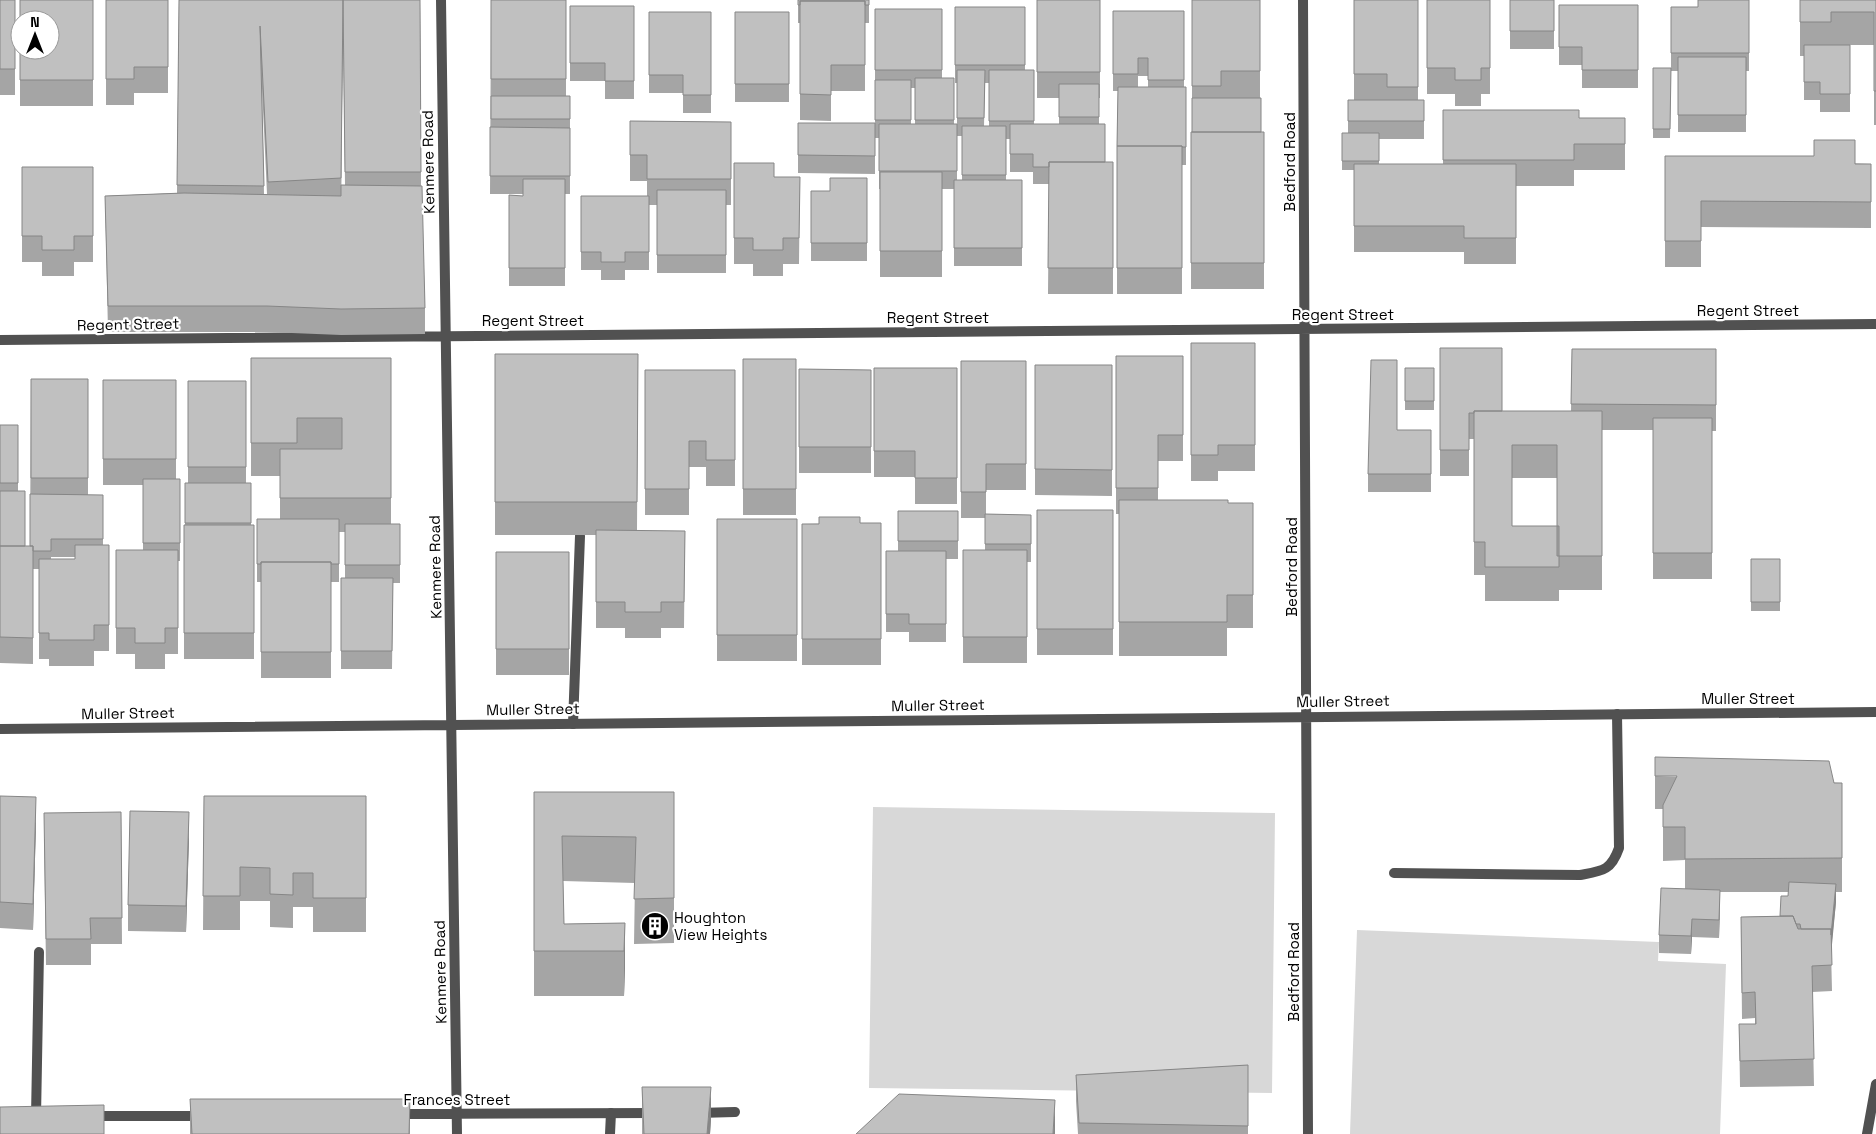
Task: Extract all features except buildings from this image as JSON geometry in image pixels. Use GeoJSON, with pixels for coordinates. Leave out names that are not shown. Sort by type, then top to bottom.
{"type":"FeatureCollection","features":[{"type":"Feature","properties":{"kind":"street","name":"Kenmere Road"},"geometry":{"type":"LineString","coordinates":[[441,0],[453,725],[457,1134]]}},
{"type":"Feature","properties":{"kind":"street","name":"Bedford Road"},"geometry":{"type":"LineString","coordinates":[[1303,0],[1308,717],[1308,1134]]}},
{"type":"Feature","properties":{"kind":"street","name":"Regent Street"},"geometry":{"type":"LineString","coordinates":[[0,340],[1876,324]]}},
{"type":"Feature","properties":{"kind":"street"},"geometry":{"type":"LineString","coordinates":[[573,724],[580,536]]}},
{"type":"Feature","properties":{"kind":"street","name":"Muller Street"},"geometry":{"type":"LineString","coordinates":[[0,729],[1876,712]]}},
{"type":"Feature","properties":{"kind":"street"},"geometry":{"type":"LineString","coordinates":[[1394,873],[1580,876],[1604,870],[1615,861],[1619,848],[1617,714]]}},
{"type":"Feature","properties":{"kind":"street"},"geometry":{"type":"LineString","coordinates":[[37,1117],[40,952]]}},
{"type":"Feature","properties":{"kind":"street"},"geometry":{"type":"LineString","coordinates":[[1867,1134],[1875,1100],[1876,1084]]}},
{"type":"Feature","properties":{"kind":"street"},"geometry":{"type":"LineString","coordinates":[[687,1113],[735,1112]]}},
{"type":"Feature","properties":{"kind":"street"},"geometry":{"type":"LineString","coordinates":[[610,1134],[611,1113]]}},
{"type":"Feature","properties":{"kind":"street","name":"Frances Street"},"geometry":{"type":"LineString","coordinates":[[389,1114],[668,1113]]}},
{"type":"Feature","properties":{"kind":"street"},"geometry":{"type":"LineString","coordinates":[[76,1116],[212,1116]]}},
{"type":"Feature","properties":{"kind":"shaded area"},"geometry":{"type":"Polygon","coordinates":[[[873,807],[1275,813],[1272,1093],[869,1088],[873,807]]]}},
{"type":"Feature","properties":{"kind":"shaded area"},"geometry":{"type":"Polygon","coordinates":[[[1357,930],[1659,942],[1658,961],[1726,964],[1720,1134],[1350,1134],[1357,930]]]}},
{"type":"Feature","properties":{"kind":"place","name":"Houghton View Heights"},"geometry":{"type":"Point","coordinates":[655,926]}}]}
